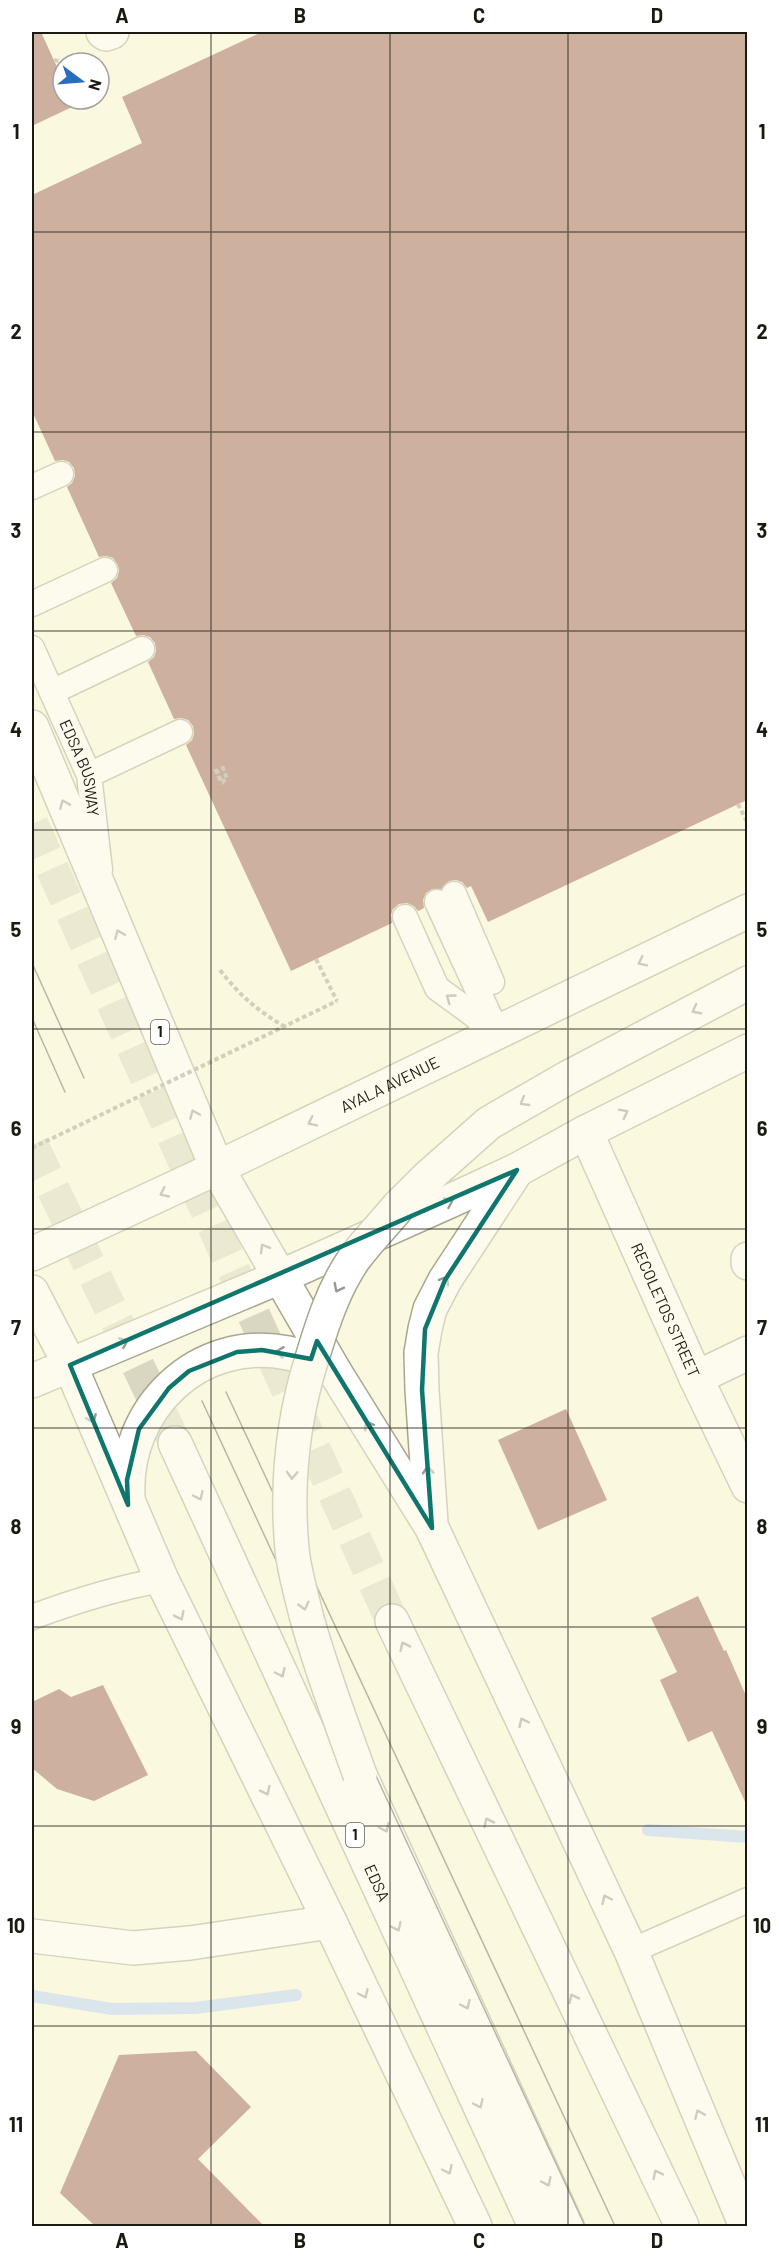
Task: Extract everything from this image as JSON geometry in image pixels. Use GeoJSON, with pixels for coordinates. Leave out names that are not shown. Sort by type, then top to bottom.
{"type":"FeatureCollection","features":[{"type":"Feature","properties":{"kind":"main road","name":"1"},"geometry":{"type":"LineString","coordinates":[[32,727],[217,1168],[335,1372],[432,1528],[631,1952],[746,2226]]}},
{"type":"Feature","properties":{"kind":"main road","name":"AYALA AVENUE"},"geometry":{"type":"LineString","coordinates":[[32,1254],[217,1168],[747,911]]}},
{"type":"Feature","properties":{"kind":"main road"},"geometry":{"type":"LineString","coordinates":[[567,2226],[360,1775],[321,1669],[298,1584],[292,1548],[290,1495],[296,1425],[303,1387],[320,1331],[336,1291],[355,1259],[428,1177],[489,1123],[529,1099],[747,983]]}},
{"type":"Feature","properties":{"kind":"main road"},"geometry":{"type":"LineString","coordinates":[[32,1381],[280,1277],[517,1170],[586,1132],[747,1051]]}},
{"type":"Feature","properties":{"kind":"main road","name":"RECOLETOS STREET"},"geometry":{"type":"LineString","coordinates":[[586,1132],[747,1486]]}},
{"type":"Feature","properties":{"kind":"main road"},"geometry":{"type":"LineString","coordinates":[[432,1528],[422,1390],[422,1353],[425,1329],[430,1309],[445,1280],[517,1170]]}},
{"type":"Feature","properties":{"kind":"main road"},"geometry":{"type":"LineString","coordinates":[[32,1292],[70,1365],[162,1581],[330,1922],[475,2226]]}},
{"type":"Feature","properties":{"kind":"main road"},"geometry":{"type":"LineString","coordinates":[[128,1505],[127,1480],[131,1454],[139,1429],[169,1388],[189,1371],[228,1355],[262,1350],[288,1352],[312,1359],[335,1372]]}},
{"type":"Feature","properties":{"kind":"main road"},"geometry":{"type":"LineString","coordinates":[[696,1378],[747,1353]]}},
{"type":"Feature","properties":{"kind":"main road","name":"EDSA"},"geometry":{"type":"LineString","coordinates":[[175,1443],[535,2226]]}},
{"type":"Feature","properties":{"kind":"main road"},"geometry":{"type":"LineString","coordinates":[[392,1621],[682,2226]]}},
{"type":"Feature","properties":{"kind":"main road"},"geometry":{"type":"LineString","coordinates":[[32,1936],[133,1948],[190,1943],[330,1922]]}},
{"type":"Feature","properties":{"kind":"lane"},"geometry":{"type":"LineString","coordinates":[[32,487],[61,474]]}},
{"type":"Feature","properties":{"kind":"lane"},"geometry":{"type":"LineString","coordinates":[[32,604],[105,570]]}},
{"type":"Feature","properties":{"kind":"lane","name":"EDSA BUSWAY"},"geometry":{"type":"LineString","coordinates":[[32,648],[89,775],[103,896]]}},
{"type":"Feature","properties":{"kind":"lane"},"geometry":{"type":"LineString","coordinates":[[52,692],[142,649]]}},
{"type":"Feature","properties":{"kind":"lane"},"geometry":{"type":"LineString","coordinates":[[89,775],[180,732]]}},
{"type":"Feature","properties":{"kind":"lane"},"geometry":{"type":"LineString","coordinates":[[445,898],[504,1029]]}},
{"type":"Feature","properties":{"kind":"lane"},"geometry":{"type":"LineString","coordinates":[[405,917],[437,988],[504,1029]]}},
{"type":"Feature","properties":{"kind":"lane"},"geometry":{"type":"LineString","coordinates":[[32,1617],[118,1588],[162,1581]]}},
{"type":"Feature","properties":{"kind":"lane"},"geometry":{"type":"LineString","coordinates":[[631,1952],[747,1900]]}},
{"type":"Feature","properties":{"kind":"path"},"geometry":{"type":"LineString","coordinates":[[215,770],[221,782],[227,778],[223,768],[217,772],[220,778],[223,784]]}},
{"type":"Feature","properties":{"kind":"path"},"geometry":{"type":"LineString","coordinates":[[738,804],[747,824]]}},
{"type":"Feature","properties":{"kind":"path"},"geometry":{"type":"LineString","coordinates":[[32,1148],[337,1001],[316,959]]}},
{"type":"Feature","properties":{"kind":"path"},"geometry":{"type":"LineString","coordinates":[[220,970],[238,993],[256,1009],[285,1027]]}},
{"type":"Feature","properties":{"kind":"highlighted area"},"geometry":{"type":"Polygon","coordinates":[[[517,1170],[445,1280],[425,1329],[422,1390],[432,1528],[317,1341],[311,1359],[262,1350],[237,1352],[189,1371],[169,1388],[139,1429],[127,1480],[128,1505],[70,1365],[517,1170]]]}},
{"type":"Feature","properties":{"kind":"building"},"geometry":{"type":"Polygon","coordinates":[[[32,32],[41,32],[51,54],[51,111],[64,111],[32,126],[32,32]]]}},
{"type":"Feature","properties":{"kind":"building"},"geometry":{"type":"Polygon","coordinates":[[[262,32],[747,32],[747,800],[488,922],[471,886],[467,888],[462,882],[449,881],[441,889],[432,889],[426,893],[423,900],[424,908],[418,911],[407,903],[399,904],[393,909],[392,923],[291,971],[186,745],[192,740],[193,726],[188,720],[174,719],[148,662],[154,657],[155,643],[150,637],[136,636],[111,583],[117,578],[118,565],[113,558],[99,557],[67,487],[75,476],[74,468],[69,462],[55,461],[32,411],[32,195],[142,143],[122,97],[262,32]]]}},
{"type":"Feature","properties":{"kind":"building"},"geometry":{"type":"Polygon","coordinates":[[[566,1409],[607,1500],[538,1530],[498,1440],[566,1409]]]}},
{"type":"Feature","properties":{"kind":"building"},"geometry":{"type":"Polygon","coordinates":[[[698,1596],[724,1651],[726,1650],[747,1698],[747,1806],[712,1731],[688,1742],[660,1680],[677,1672],[651,1618],[698,1596]]]}},
{"type":"Feature","properties":{"kind":"building"},"geometry":{"type":"Polygon","coordinates":[[[103,1685],[148,1775],[94,1801],[57,1789],[32,1768],[32,1702],[59,1689],[71,1697],[103,1685]]]}},
{"type":"Feature","properties":{"kind":"building"},"geometry":{"type":"Polygon","coordinates":[[[196,2051],[251,2107],[198,2159],[264,2226],[95,2226],[60,2193],[119,2055],[196,2051]]]}},
{"type":"Feature","properties":{"kind":"waterway"},"geometry":{"type":"LineString","coordinates":[[648,1830],[748,1837]]}},
{"type":"Feature","properties":{"kind":"waterway"},"geometry":{"type":"LineString","coordinates":[[32,1996],[112,2009],[195,2008],[296,1995]]}},
{"type":"Feature","properties":{"kind":"tunnel"},"geometry":{"type":"LineString","coordinates":[[32,824],[392,1621]]}},
{"type":"Feature","properties":{"kind":"tunnel"},"geometry":{"type":"LineString","coordinates":[[32,1145],[175,1443]]}},
{"type":"Feature","properties":{"kind":"tram line"},"geometry":{"type":"LineString","coordinates":[[32,963],[84,1078]]}},
{"type":"Feature","properties":{"kind":"tram line"},"geometry":{"type":"LineString","coordinates":[[32,1018],[65,1092]]}},
{"type":"Feature","properties":{"kind":"tram line"},"geometry":{"type":"LineString","coordinates":[[226,1392],[615,2226]]}},
{"type":"Feature","properties":{"kind":"tram line"},"geometry":{"type":"LineString","coordinates":[[202,1401],[585,2226]]}}]}
